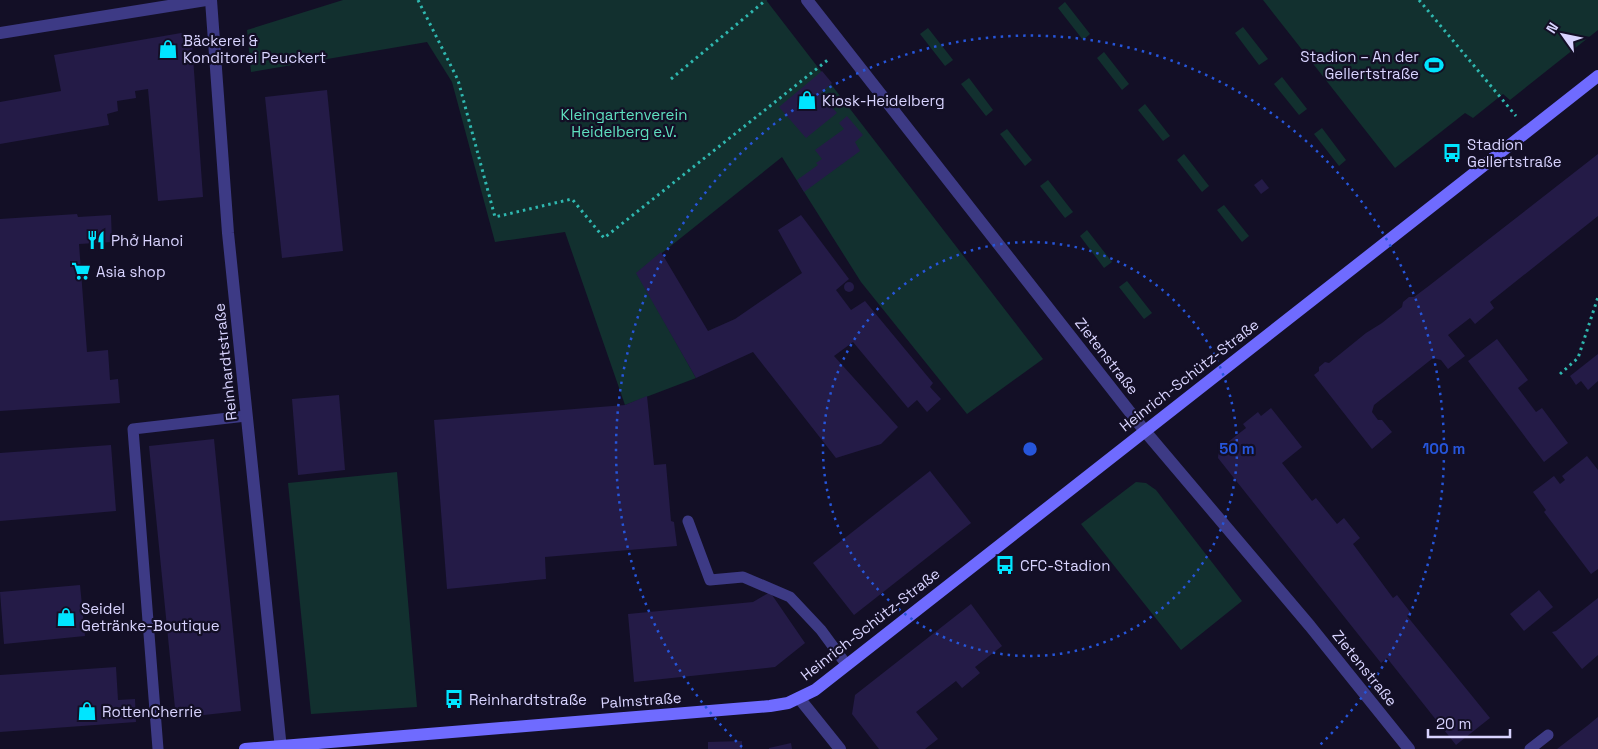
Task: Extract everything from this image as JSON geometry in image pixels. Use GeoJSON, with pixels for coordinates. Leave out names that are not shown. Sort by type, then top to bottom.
{"type":"FeatureCollection","features":[{"type":"Feature","properties":{"kind":"main road","name":"Heinrich-Schütz-Straße"},"geometry":{"type":"LineString","coordinates":[[799,698],[815,690],[1144,430],[1598,76]]}},
{"type":"Feature","properties":{"kind":"main road","name":"Palmstraße"},"geometry":{"type":"LineString","coordinates":[[246,749],[280,748],[462,730],[770,706],[799,698]]}},
{"type":"Feature","properties":{"kind":"street"},"geometry":{"type":"LineString","coordinates":[[0,33],[206,0]]}},
{"type":"Feature","properties":{"kind":"street","name":"Reinhardtstraße"},"geometry":{"type":"LineString","coordinates":[[211,0],[228,233],[280,748]]}},
{"type":"Feature","properties":{"kind":"street","name":"Zietenstraße"},"geometry":{"type":"LineString","coordinates":[[807,0],[1144,430],[1310,626],[1409,749]]}},
{"type":"Feature","properties":{"kind":"street"},"geometry":{"type":"LineString","coordinates":[[799,698],[840,749]]}},
{"type":"Feature","properties":{"kind":"lane"},"geometry":{"type":"LineString","coordinates":[[158,749],[133,429],[246,416]]}},
{"type":"Feature","properties":{"kind":"lane"},"geometry":{"type":"LineString","coordinates":[[688,521],[710,580],[743,578],[790,596],[821,630],[846,664]]}},
{"type":"Feature","properties":{"kind":"lane"},"geometry":{"type":"LineString","coordinates":[[1530,749],[1548,735]]}},
{"type":"Feature","properties":{"kind":"path"},"geometry":{"type":"LineString","coordinates":[[418,0],[458,80],[495,218],[572,199],[604,238],[844,47]]}},
{"type":"Feature","properties":{"kind":"path"},"geometry":{"type":"LineString","coordinates":[[671,79],[766,0]]}},
{"type":"Feature","properties":{"kind":"path"},"geometry":{"type":"LineString","coordinates":[[1421,1],[1528,129]]}},
{"type":"Feature","properties":{"kind":"path"},"geometry":{"type":"LineString","coordinates":[[1560,374],[1578,358],[1598,296]]}},
{"type":"Feature","properties":{"kind":"green space","name":"Kleingartenverein Heidelberg e.V."},"geometry":{"type":"Polygon","coordinates":[[[343,0],[766,0],[1043,359],[967,414],[861,282],[782,157],[637,273],[696,378],[625,405],[565,232],[495,242],[452,82],[427,42],[251,72],[247,30],[343,0]]]}},
{"type":"Feature","properties":{"kind":"green space","name":"Stadion – An der Gellertstraße"},"geometry":{"type":"Polygon","coordinates":[[[1263,0],[1598,0],[1598,30],[1510,100],[1503,94],[1473,118],[1465,113],[1395,168],[1263,0]]]}},
{"type":"Feature","properties":{"kind":"green space"},"geometry":{"type":"Polygon","coordinates":[[[1065,2],[1090,34],[1083,40],[1058,8],[1065,2]]]}},
{"type":"Feature","properties":{"kind":"green space"},"geometry":{"type":"Polygon","coordinates":[[[1243,27],[1268,59],[1259,65],[1235,33],[1243,27]]]}},
{"type":"Feature","properties":{"kind":"green space"},"geometry":{"type":"Polygon","coordinates":[[[928,28],[953,60],[945,66],[920,34],[928,28]]]}},
{"type":"Feature","properties":{"kind":"green space"},"geometry":{"type":"Polygon","coordinates":[[[1104,52],[1129,84],[1122,90],[1097,58],[1104,52]]]}},
{"type":"Feature","properties":{"kind":"green space"},"geometry":{"type":"Polygon","coordinates":[[[1282,77],[1307,109],[1299,115],[1274,84],[1282,77]]]}},
{"type":"Feature","properties":{"kind":"green space"},"geometry":{"type":"Polygon","coordinates":[[[969,78],[993,110],[986,116],[961,84],[969,78]]]}},
{"type":"Feature","properties":{"kind":"green space"},"geometry":{"type":"Polygon","coordinates":[[[1145,104],[1170,136],[1163,141],[1138,110],[1145,104]]]}},
{"type":"Feature","properties":{"kind":"green space"},"geometry":{"type":"Polygon","coordinates":[[[1322,128],[1346,160],[1339,166],[1314,134],[1322,128]]]}},
{"type":"Feature","properties":{"kind":"green space"},"geometry":{"type":"Polygon","coordinates":[[[1007,129],[1032,160],[1025,166],[1000,134],[1007,129]]]}},
{"type":"Feature","properties":{"kind":"green space"},"geometry":{"type":"Polygon","coordinates":[[[1184,154],[1209,186],[1202,192],[1177,160],[1184,154]]]}},
{"type":"Feature","properties":{"kind":"green space"},"geometry":{"type":"Polygon","coordinates":[[[1048,180],[1073,212],[1065,218],[1040,186],[1048,180]]]}},
{"type":"Feature","properties":{"kind":"green space"},"geometry":{"type":"Polygon","coordinates":[[[1224,205],[1249,236],[1242,242],[1217,210],[1224,205]]]}},
{"type":"Feature","properties":{"kind":"green space"},"geometry":{"type":"Polygon","coordinates":[[[1087,230],[1112,262],[1104,268],[1080,236],[1087,230]]]}},
{"type":"Feature","properties":{"kind":"green space"},"geometry":{"type":"Polygon","coordinates":[[[1127,281],[1152,313],[1144,319],[1119,287],[1127,281]]]}},
{"type":"Feature","properties":{"kind":"green space"},"geometry":{"type":"Polygon","coordinates":[[[397,472],[417,707],[311,714],[288,483],[397,472]]]}},
{"type":"Feature","properties":{"kind":"green space"},"geometry":{"type":"Polygon","coordinates":[[[1136,482],[1146,483],[1156,490],[1242,601],[1181,650],[1081,524],[1136,482]]]}},
{"type":"Feature","properties":{"kind":"building"},"geometry":{"type":"Polygon","coordinates":[[[181,33],[187,35],[192,43],[203,197],[158,201],[148,89],[135,91],[136,98],[117,101],[118,111],[107,114],[109,125],[0,144],[0,102],[61,91],[54,55],[181,33]]]}},
{"type":"Feature","properties":{"kind":"building","name":"Kiosk-Heidelberg"},"geometry":{"type":"Polygon","coordinates":[[[822,71],[832,83],[820,94],[837,113],[806,138],[779,107],[822,71]]]}},
{"type":"Feature","properties":{"kind":"building"},"geometry":{"type":"Polygon","coordinates":[[[327,90],[343,251],[282,258],[265,97],[327,90]]]}},
{"type":"Feature","properties":{"kind":"building"},"geometry":{"type":"Polygon","coordinates":[[[847,116],[863,135],[855,142],[860,151],[804,192],[797,180],[818,165],[816,163],[822,159],[815,150],[844,129],[839,123],[847,116]]]}},
{"type":"Feature","properties":{"kind":"building"},"geometry":{"type":"Polygon","coordinates":[[[1598,154],[1598,216],[1490,302],[1494,308],[1475,324],[1470,318],[1448,335],[1465,356],[1448,369],[1441,360],[1433,358],[1374,405],[1372,412],[1392,432],[1372,449],[1314,375],[1319,371],[1319,367],[1325,362],[1329,363],[1366,333],[1382,323],[1402,307],[1403,302],[1409,297],[1414,297],[1430,285],[1598,154]]]}},
{"type":"Feature","properties":{"kind":"building"},"geometry":{"type":"Polygon","coordinates":[[[1262,179],[1269,188],[1261,194],[1254,185],[1262,179]]]}},
{"type":"Feature","properties":{"kind":"building"},"geometry":{"type":"Polygon","coordinates":[[[77,214],[78,217],[111,215],[112,242],[79,244],[87,352],[108,350],[110,380],[118,379],[120,403],[0,411],[0,219],[77,214]]]}},
{"type":"Feature","properties":{"kind":"building"},"geometry":{"type":"Polygon","coordinates":[[[801,215],[849,279],[836,290],[851,310],[865,301],[933,383],[930,387],[941,399],[927,412],[917,400],[908,408],[853,342],[834,356],[898,427],[881,444],[836,458],[753,352],[696,378],[636,273],[661,252],[708,331],[735,319],[802,273],[778,230],[801,215]]]}},
{"type":"Feature","properties":{"kind":"building"},"geometry":{"type":"Polygon","coordinates":[[[849,282],[854,287],[849,292],[844,287],[849,282]]]}},
{"type":"Feature","properties":{"kind":"building"},"geometry":{"type":"Polygon","coordinates":[[[1497,339],[1528,380],[1518,388],[1536,412],[1542,408],[1568,443],[1544,462],[1468,361],[1497,339]]]}},
{"type":"Feature","properties":{"kind":"building"},"geometry":{"type":"Polygon","coordinates":[[[1598,354],[1598,381],[1588,390],[1581,381],[1576,385],[1570,376],[1598,354]]]}},
{"type":"Feature","properties":{"kind":"building"},"geometry":{"type":"Polygon","coordinates":[[[339,395],[345,470],[298,475],[292,399],[339,395]]]}},
{"type":"Feature","properties":{"kind":"building"},"geometry":{"type":"Polygon","coordinates":[[[647,396],[654,465],[666,464],[671,521],[674,522],[677,546],[545,557],[546,579],[447,589],[434,420],[625,405],[647,396]]]}},
{"type":"Feature","properties":{"kind":"building"},"geometry":{"type":"Polygon","coordinates":[[[1271,408],[1302,447],[1282,463],[1312,501],[1316,498],[1337,524],[1344,518],[1360,538],[1353,544],[1393,598],[1397,595],[1411,613],[1407,616],[1490,718],[1456,745],[1387,658],[1381,663],[1218,458],[1219,449],[1246,428],[1243,424],[1258,412],[1261,416],[1271,408]]]}},
{"type":"Feature","properties":{"kind":"building"},"geometry":{"type":"Polygon","coordinates":[[[214,439],[241,711],[176,718],[149,446],[214,439]]]}},
{"type":"Feature","properties":{"kind":"building"},"geometry":{"type":"Polygon","coordinates":[[[111,445],[116,511],[0,521],[0,453],[111,445]]]}},
{"type":"Feature","properties":{"kind":"building"},"geometry":{"type":"Polygon","coordinates":[[[1587,456],[1598,470],[1598,569],[1591,574],[1544,512],[1546,510],[1533,492],[1554,476],[1560,484],[1565,480],[1562,476],[1587,456]]]}},
{"type":"Feature","properties":{"kind":"building"},"geometry":{"type":"Polygon","coordinates":[[[930,471],[971,523],[854,615],[813,563],[930,471]]]}},
{"type":"Feature","properties":{"kind":"building"},"geometry":{"type":"Polygon","coordinates":[[[80,585],[85,636],[4,644],[0,592],[80,585]]]}},
{"type":"Feature","properties":{"kind":"building"},"geometry":{"type":"Polygon","coordinates":[[[1539,590],[1553,607],[1524,631],[1510,614],[1539,590]]]}},
{"type":"Feature","properties":{"kind":"building"},"geometry":{"type":"Polygon","coordinates":[[[770,592],[805,643],[775,667],[634,682],[628,614],[753,602],[770,592]]]}},
{"type":"Feature","properties":{"kind":"building"},"geometry":{"type":"Polygon","coordinates":[[[1598,598],[1598,655],[1582,669],[1552,632],[1556,631],[1598,598]]]}},
{"type":"Feature","properties":{"kind":"building"},"geometry":{"type":"Polygon","coordinates":[[[971,604],[1002,646],[975,667],[980,673],[962,688],[956,681],[916,712],[938,739],[925,749],[879,749],[852,714],[855,695],[971,604]]]}},
{"type":"Feature","properties":{"kind":"building"},"geometry":{"type":"Polygon","coordinates":[[[116,667],[118,700],[135,699],[136,722],[0,732],[0,675],[116,667]]]}},
{"type":"Feature","properties":{"kind":"building"},"geometry":{"type":"Polygon","coordinates":[[[1598,717],[1598,749],[1557,749],[1587,726],[1598,717]]]}},
{"type":"Feature","properties":{"kind":"building"},"geometry":{"type":"Polygon","coordinates":[[[742,741],[742,749],[708,749],[708,742],[742,741]]]}},
{"type":"Feature","properties":{"kind":"building"},"geometry":{"type":"Polygon","coordinates":[[[791,743],[792,749],[769,749],[769,748],[791,743]]]}},
{"type":"Feature","properties":{"kind":"place","name":"Bäckerei & Konditorei Peuckert"},"geometry":{"type":"Point","coordinates":[168,49]}},
{"type":"Feature","properties":{"kind":"place","name":"Stadion – An der Gellertstraße"},"geometry":{"type":"Point","coordinates":[1434,65]}},
{"type":"Feature","properties":{"kind":"place","name":"Kiosk-Heidelberg"},"geometry":{"type":"Point","coordinates":[807,100]}},
{"type":"Feature","properties":{"kind":"place","name":"Stadion Gellertstraße"},"geometry":{"type":"Point","coordinates":[1452,153]}},
{"type":"Feature","properties":{"kind":"place","name":"Phở Hanoi"},"geometry":{"type":"Point","coordinates":[96,240]}},
{"type":"Feature","properties":{"kind":"place","name":"Asia shop"},"geometry":{"type":"Point","coordinates":[81,271]}},
{"type":"Feature","properties":{"kind":"place","name":"CFC-Stadion"},"geometry":{"type":"Point","coordinates":[1005,565]}},
{"type":"Feature","properties":{"kind":"place","name":"Seidel Getränke-Boutique"},"geometry":{"type":"Point","coordinates":[66,617]}},
{"type":"Feature","properties":{"kind":"place","name":"Reinhardtstraße"},"geometry":{"type":"Point","coordinates":[454,699]}},
{"type":"Feature","properties":{"kind":"place","name":"RottenCherrie"},"geometry":{"type":"Point","coordinates":[87,711]}}]}
